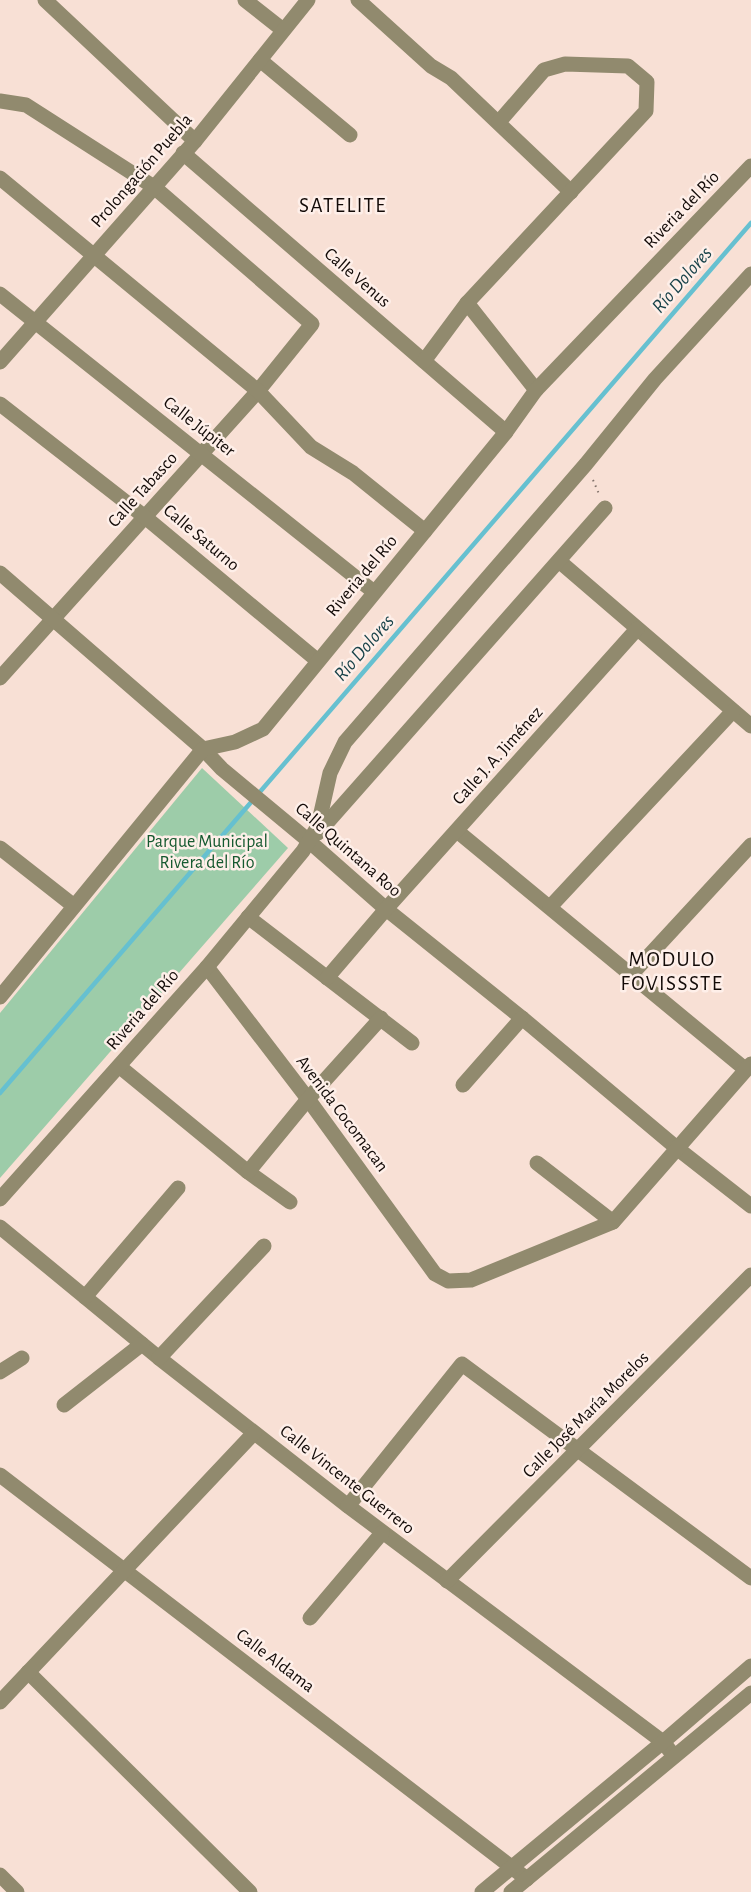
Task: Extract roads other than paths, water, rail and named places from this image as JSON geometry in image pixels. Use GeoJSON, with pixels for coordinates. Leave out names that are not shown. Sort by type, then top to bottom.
{"type":"FeatureCollection","features":[{"type":"Feature","properties":{"kind":"street"},"geometry":{"type":"LineString","coordinates":[[45,0],[195,141]]}},
{"type":"Feature","properties":{"kind":"street"},"geometry":{"type":"LineString","coordinates":[[245,0],[283,30]]}},
{"type":"Feature","properties":{"kind":"street","name":"Prolongación Puebla"},"geometry":{"type":"LineString","coordinates":[[0,363],[195,141],[308,0]]}},
{"type":"Feature","properties":{"kind":"street"},"geometry":{"type":"LineString","coordinates":[[361,1],[431,66],[451,78],[571,192]]}},
{"type":"Feature","properties":{"kind":"street"},"geometry":{"type":"LineString","coordinates":[[260,60],[350,135]]}},
{"type":"Feature","properties":{"kind":"street"},"geometry":{"type":"LineString","coordinates":[[424,361],[467,303],[646,111],[647,82],[628,66],[565,64],[544,70],[499,122]]}},
{"type":"Feature","properties":{"kind":"street"},"geometry":{"type":"LineString","coordinates":[[0,101],[26,105],[154,187]]}},
{"type":"Feature","properties":{"kind":"street","name":"Calle Venus"},"geometry":{"type":"LineString","coordinates":[[183,153],[506,432]]}},
{"type":"Feature","properties":{"kind":"street","name":"Riveria del Río"},"geometry":{"type":"LineString","coordinates":[[203,749],[235,741],[263,729],[506,432],[536,390],[751,166]]}},
{"type":"Feature","properties":{"kind":"street"},"geometry":{"type":"LineString","coordinates":[[0,178],[258,391],[311,447],[353,473],[425,531]]}},
{"type":"Feature","properties":{"kind":"street","name":"Calle Tabasco"},"geometry":{"type":"LineString","coordinates":[[0,678],[258,391],[312,324],[154,187]]}},
{"type":"Feature","properties":{"kind":"street","name":"Riveria del Río"},"geometry":{"type":"LineString","coordinates":[[310,842],[318,826],[330,773],[345,742],[586,464],[655,379],[751,274]]}},
{"type":"Feature","properties":{"kind":"street","name":"Calle Júpiter"},"geometry":{"type":"LineString","coordinates":[[0,294],[374,592]]}},
{"type":"Feature","properties":{"kind":"street"},"geometry":{"type":"LineString","coordinates":[[467,303],[536,390]]}},
{"type":"Feature","properties":{"kind":"street","name":"Calle Saturno"},"geometry":{"type":"LineString","coordinates":[[0,404],[145,517],[318,661]]}},
{"type":"Feature","properties":{"kind":"street","name":"Riveria del Río"},"geometry":{"type":"LineString","coordinates":[[0,1199],[120,1067],[207,967],[310,842],[605,508]]}},
{"type":"Feature","properties":{"kind":"street"},"geometry":{"type":"LineString","coordinates":[[559,561],[751,726]]}},
{"type":"Feature","properties":{"kind":"street","name":"Calle Quintana Roo"},"geometry":{"type":"LineString","coordinates":[[0,573],[203,749],[222,769],[386,909],[522,1018],[678,1149],[751,1206]]}},
{"type":"Feature","properties":{"kind":"street","name":"Calle J. A. Jiménez"},"geometry":{"type":"LineString","coordinates":[[327,978],[637,629]]}},
{"type":"Feature","properties":{"kind":"street"},"geometry":{"type":"LineString","coordinates":[[550,907],[733,711]]}},
{"type":"Feature","properties":{"kind":"street"},"geometry":{"type":"LineString","coordinates":[[3,987],[74,906],[203,749]]}},
{"type":"Feature","properties":{"kind":"street"},"geometry":{"type":"LineString","coordinates":[[457,831],[631,975],[748,1067],[613,1222],[537,1163]]}},
{"type":"Feature","properties":{"kind":"street"},"geometry":{"type":"LineString","coordinates":[[631,975],[751,845]]}},
{"type":"Feature","properties":{"kind":"street"},"geometry":{"type":"LineString","coordinates":[[0,848],[74,906]]}},
{"type":"Feature","properties":{"kind":"street"},"geometry":{"type":"LineString","coordinates":[[248,917],[412,1042]]}},
{"type":"Feature","properties":{"kind":"street","name":"Avenida Cocomacan"},"geometry":{"type":"LineString","coordinates":[[207,967],[308,1099],[435,1274],[448,1281],[471,1280],[613,1222]]}},
{"type":"Feature","properties":{"kind":"street"},"geometry":{"type":"LineString","coordinates":[[248,1172],[308,1099],[381,1018]]}},
{"type":"Feature","properties":{"kind":"street"},"geometry":{"type":"LineString","coordinates":[[463,1085],[522,1018]]}},
{"type":"Feature","properties":{"kind":"street"},"geometry":{"type":"LineString","coordinates":[[120,1067],[248,1172],[290,1203]]}},
{"type":"Feature","properties":{"kind":"street"},"geometry":{"type":"LineString","coordinates":[[85,1297],[178,1188]]}},
{"type":"Feature","properties":{"kind":"street","name":"Calle Vincente Guerrero"},"geometry":{"type":"LineString","coordinates":[[0,1227],[254,1433],[382,1533],[663,1742],[675,1756]]}},
{"type":"Feature","properties":{"kind":"street"},"geometry":{"type":"LineString","coordinates":[[159,1358],[264,1246]]}},
{"type":"Feature","properties":{"kind":"street","name":"Calle José María Morelos"},"geometry":{"type":"LineString","coordinates":[[447,1581],[751,1275]]}},
{"type":"Feature","properties":{"kind":"street"},"geometry":{"type":"LineString","coordinates":[[64,1405],[142,1344]]}},
{"type":"Feature","properties":{"kind":"street"},"geometry":{"type":"LineString","coordinates":[[0,1372],[22,1358]]}},
{"type":"Feature","properties":{"kind":"street"},"geometry":{"type":"LineString","coordinates":[[348,1506],[462,1364],[751,1578]]}},
{"type":"Feature","properties":{"kind":"street"},"geometry":{"type":"LineString","coordinates":[[0,1702],[254,1433]]}},
{"type":"Feature","properties":{"kind":"street","name":"Calle Aldama"},"geometry":{"type":"LineString","coordinates":[[0,1475],[527,1879]]}},
{"type":"Feature","properties":{"kind":"street"},"geometry":{"type":"LineString","coordinates":[[310,1618],[382,1533]]}},
{"type":"Feature","properties":{"kind":"street"},"geometry":{"type":"LineString","coordinates":[[482,1892],[751,1666]]}},
{"type":"Feature","properties":{"kind":"street"},"geometry":{"type":"LineString","coordinates":[[28,1672],[250,1892]]}},
{"type":"Feature","properties":{"kind":"street"},"geometry":{"type":"LineString","coordinates":[[511,1892],[751,1693]]}},
{"type":"Feature","properties":{"kind":"street"},"geometry":{"type":"LineString","coordinates":[[1,1877],[17,1892]]}},
{"type":"Feature","properties":{"kind":"waterway","name":"Río Dolores"},"geometry":{"type":"LineString","coordinates":[[0,1093],[751,223]]}},
{"type":"Feature","properties":{"kind":"district","name":"SATELITE"},"geometry":{"type":"Point","coordinates":[343,205]}},
{"type":"Feature","properties":{"kind":"district","name":"MODULO FOVISSSTE"},"geometry":{"type":"Point","coordinates":[672,971]}},
{"type":"Feature","properties":{"kind":"park label","name":"Parque Municipal Rivera del Río"},"geometry":{"type":"Point","coordinates":[207,852]}}]}
